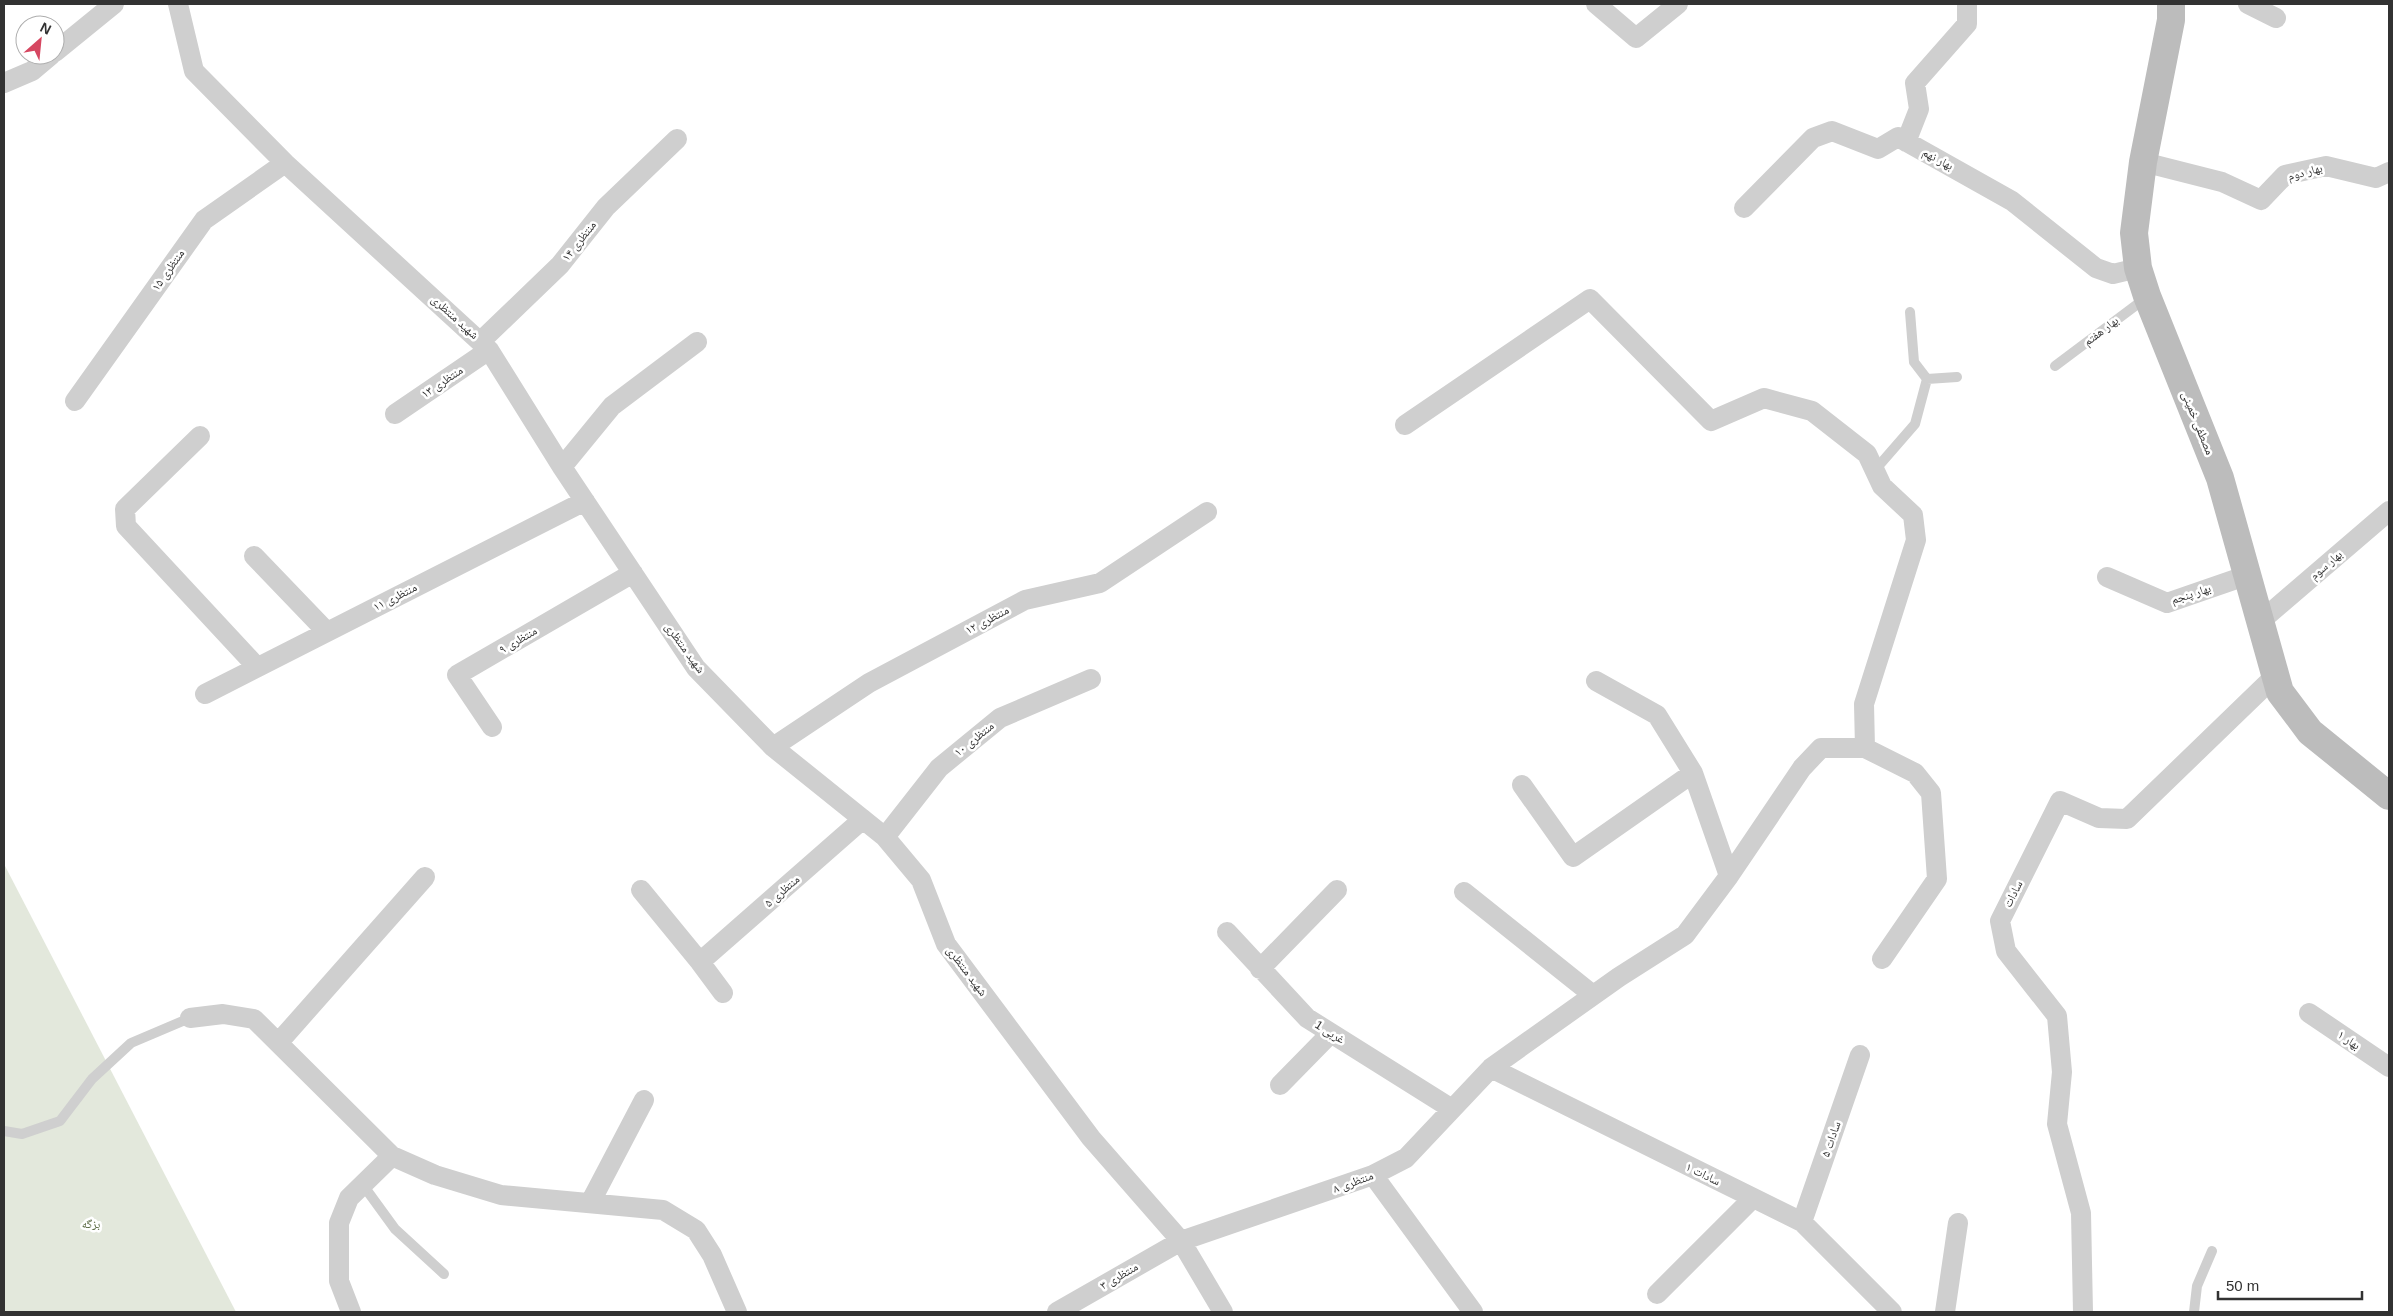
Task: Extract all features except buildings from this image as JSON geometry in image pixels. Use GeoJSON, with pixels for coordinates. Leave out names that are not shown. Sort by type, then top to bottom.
{"type":"FeatureCollection","features":[{"type":"Feature","properties":{"kind":"street"},"geometry":{"type":"LineString","coordinates":[[65,44],[114,4]]}},
{"type":"Feature","properties":{"kind":"street","name":"شهید منتظری"},"geometry":{"type":"LineString","coordinates":[[178,4],[194,71],[285,163],[485,346],[562,467],[696,668],[773,747],[885,837],[921,880],[946,944],[1091,1138],[1181,1241],[1223,1312]]}},
{"type":"Feature","properties":{"kind":"street"},"geometry":{"type":"LineString","coordinates":[[1596,4],[1636,38],[1678,4]]}},
{"type":"Feature","properties":{"kind":"street"},"geometry":{"type":"LineString","coordinates":[[1744,208],[1813,138],[1832,131],[1878,149],[1898,137],[1906,142],[1919,109],[1915,82],[1967,24],[1967,4]]}},
{"type":"Feature","properties":{"kind":"street","name":"مصطفی خمینی"},"geometry":{"type":"LineString","coordinates":[[2171,4],[2171,20],[2143,162],[2134,233],[2138,268],[2147,296],[2220,478],[2262,620],[2280,692],[2310,732],[2389,796]]}},
{"type":"Feature","properties":{"kind":"street"},"geometry":{"type":"LineString","coordinates":[[2248,4],[2276,18]]}},
{"type":"Feature","properties":{"kind":"street"},"geometry":{"type":"LineString","coordinates":[[4,83],[32,71],[39,65]]}},
{"type":"Feature","properties":{"kind":"street","name":"منتظری ۱۴"},"geometry":{"type":"LineString","coordinates":[[485,346],[560,266],[606,207],[676,140]]}},
{"type":"Feature","properties":{"kind":"street","name":"بهار نهم"},"geometry":{"type":"LineString","coordinates":[[1906,142],[2012,201],[2096,268],[2113,274],[2138,268]]}},
{"type":"Feature","properties":{"kind":"street","name":"بهار دوم"},"geometry":{"type":"LineString","coordinates":[[2143,162],[2222,182],[2261,200],[2285,175],[2326,166],[2376,178],[2389,172]]}},
{"type":"Feature","properties":{"kind":"street","name":"منتظری ۱۵"},"geometry":{"type":"LineString","coordinates":[[75,401],[204,220],[285,163]]}},
{"type":"Feature","properties":{"kind":"street"},"geometry":{"type":"LineString","coordinates":[[1405,425],[1590,298],[1710,421],[1764,398],[1812,411],[1867,454],[1882,486],[1913,516],[1916,540],[1864,704],[1865,748],[1915,773],[1931,793],[1937,879],[1882,959]]}},
{"type":"Feature","properties":{"kind":"street"},"geometry":{"type":"LineString","coordinates":[[562,467],[612,406],[697,342]]}},
{"type":"Feature","properties":{"kind":"street","name":"منتظری ۱۳"},"geometry":{"type":"LineString","coordinates":[[395,414],[485,346]]}},
{"type":"Feature","properties":{"kind":"street"},"geometry":{"type":"LineString","coordinates":[[200,436],[125,509],[126,526],[257,667]]}},
{"type":"Feature","properties":{"kind":"street","name":"منتظری ۱۱"},"geometry":{"type":"LineString","coordinates":[[205,694],[585,501]]}},
{"type":"Feature","properties":{"kind":"street","name":"بهار سوم"},"geometry":{"type":"LineString","coordinates":[[2262,620],[2389,511]]}},
{"type":"Feature","properties":{"kind":"street","name":"منتظری ۱۲"},"geometry":{"type":"LineString","coordinates":[[773,747],[869,683],[1024,600],[1100,583],[1207,512]]}},
{"type":"Feature","properties":{"kind":"street"},"geometry":{"type":"LineString","coordinates":[[254,556],[327,632]]}},
{"type":"Feature","properties":{"kind":"street","name":"منتظری ۹"},"geometry":{"type":"LineString","coordinates":[[492,727],[458,675],[633,573]]}},
{"type":"Feature","properties":{"kind":"street","name":"بهار پنجم"},"geometry":{"type":"LineString","coordinates":[[2107,577],[2168,603],[2248,575]]}},
{"type":"Feature","properties":{"kind":"street","name":"سادات"},"geometry":{"type":"LineString","coordinates":[[2083,1312],[2082,1212],[2057,1124],[2062,1072],[2057,1016],[2006,951],[2000,921],[2060,801],[2099,818],[2127,819],[2276,675]]}},
{"type":"Feature","properties":{"kind":"street","name":"منتظری ۱۰"},"geometry":{"type":"LineString","coordinates":[[885,837],[939,768],[1000,718],[1091,679]]}},
{"type":"Feature","properties":{"kind":"street"},"geometry":{"type":"LineString","coordinates":[[1596,681],[1657,715],[1693,773],[1729,876]]}},
{"type":"Feature","properties":{"kind":"street","name":"منتظری ۸"},"geometry":{"type":"LineString","coordinates":[[1181,1241],[1373,1175],[1406,1158],[1491,1068],[1594,995],[1685,935],[1729,876],[1802,768],[1821,748],[1865,748]]}},
{"type":"Feature","properties":{"kind":"street"},"geometry":{"type":"LineString","coordinates":[[1522,785],[1572,857],[1693,773]]}},
{"type":"Feature","properties":{"kind":"street","name":"منتظری ۵"},"geometry":{"type":"LineString","coordinates":[[700,962],[863,819]]}},
{"type":"Feature","properties":{"kind":"street"},"geometry":{"type":"LineString","coordinates":[[279,1042],[425,877]]}},
{"type":"Feature","properties":{"kind":"street"},"geometry":{"type":"LineString","coordinates":[[641,890],[700,962],[723,994]]}},
{"type":"Feature","properties":{"kind":"street"},"geometry":{"type":"LineString","coordinates":[[1260,969],[1337,890]]}},
{"type":"Feature","properties":{"kind":"street"},"geometry":{"type":"LineString","coordinates":[[1464,892],[1594,995]]}},
{"type":"Feature","properties":{"kind":"street","name":"غربی 1"},"geometry":{"type":"LineString","coordinates":[[1227,932],[1307,1018],[1452,1109]]}},
{"type":"Feature","properties":{"kind":"street","name":"بهار ۱"},"geometry":{"type":"LineString","coordinates":[[2309,1013],[2389,1068]]}},
{"type":"Feature","properties":{"kind":"street"},"geometry":{"type":"LineString","coordinates":[[190,1018],[223,1014],[254,1019],[392,1156],[435,1175],[501,1195],[663,1210],[696,1230],[712,1254],[737,1312]]}},
{"type":"Feature","properties":{"kind":"street"},"geometry":{"type":"LineString","coordinates":[[1280,1085],[1330,1033]]}},
{"type":"Feature","properties":{"kind":"street","name":"سادات ۵"},"geometry":{"type":"LineString","coordinates":[[1802,1222],[1860,1055]]}},
{"type":"Feature","properties":{"kind":"street","name":"سادات ۱"},"geometry":{"type":"LineString","coordinates":[[1491,1068],[1802,1222],[1892,1312]]}},
{"type":"Feature","properties":{"kind":"street"},"geometry":{"type":"LineString","coordinates":[[590,1203],[644,1100]]}},
{"type":"Feature","properties":{"kind":"street"},"geometry":{"type":"LineString","coordinates":[[351,1312],[339,1281],[339,1223],[349,1198],[392,1156]]}},
{"type":"Feature","properties":{"kind":"street"},"geometry":{"type":"LineString","coordinates":[[1373,1175],[1473,1312]]}},
{"type":"Feature","properties":{"kind":"street"},"geometry":{"type":"LineString","coordinates":[[1657,1294],[1754,1198]]}},
{"type":"Feature","properties":{"kind":"street"},"geometry":{"type":"LineString","coordinates":[[1945,1312],[1958,1223]]}},
{"type":"Feature","properties":{"kind":"street","name":"منتظری ۳"},"geometry":{"type":"LineString","coordinates":[[1057,1312],[1181,1241]]}},
{"type":"Feature","properties":{"kind":"lane","name":"بهار هفتم"},"geometry":{"type":"LineString","coordinates":[[2055,366],[2147,296]]}},
{"type":"Feature","properties":{"kind":"lane"},"geometry":{"type":"LineString","coordinates":[[1910,312],[1914,362],[1927,379]]}},
{"type":"Feature","properties":{"kind":"lane"},"geometry":{"type":"LineString","coordinates":[[1927,379],[1957,377]]}},
{"type":"Feature","properties":{"kind":"lane"},"geometry":{"type":"LineString","coordinates":[[1875,470],[1915,424],[1927,379]]}},
{"type":"Feature","properties":{"kind":"lane"},"geometry":{"type":"LineString","coordinates":[[4,1131],[22,1134],[60,1121],[92,1079],[131,1043],[190,1018]]}},
{"type":"Feature","properties":{"kind":"lane"},"geometry":{"type":"LineString","coordinates":[[363,1185],[395,1229],[444,1274]]}},
{"type":"Feature","properties":{"kind":"lane"},"geometry":{"type":"LineString","coordinates":[[2194,1312],[2197,1286],[2212,1251]]}},
{"type":"Feature","properties":{"kind":"green space","name":"بزگه"},"geometry":{"type":"Polygon","coordinates":[[[4,864],[236,1312],[4,1312],[4,864]]]}}]}
